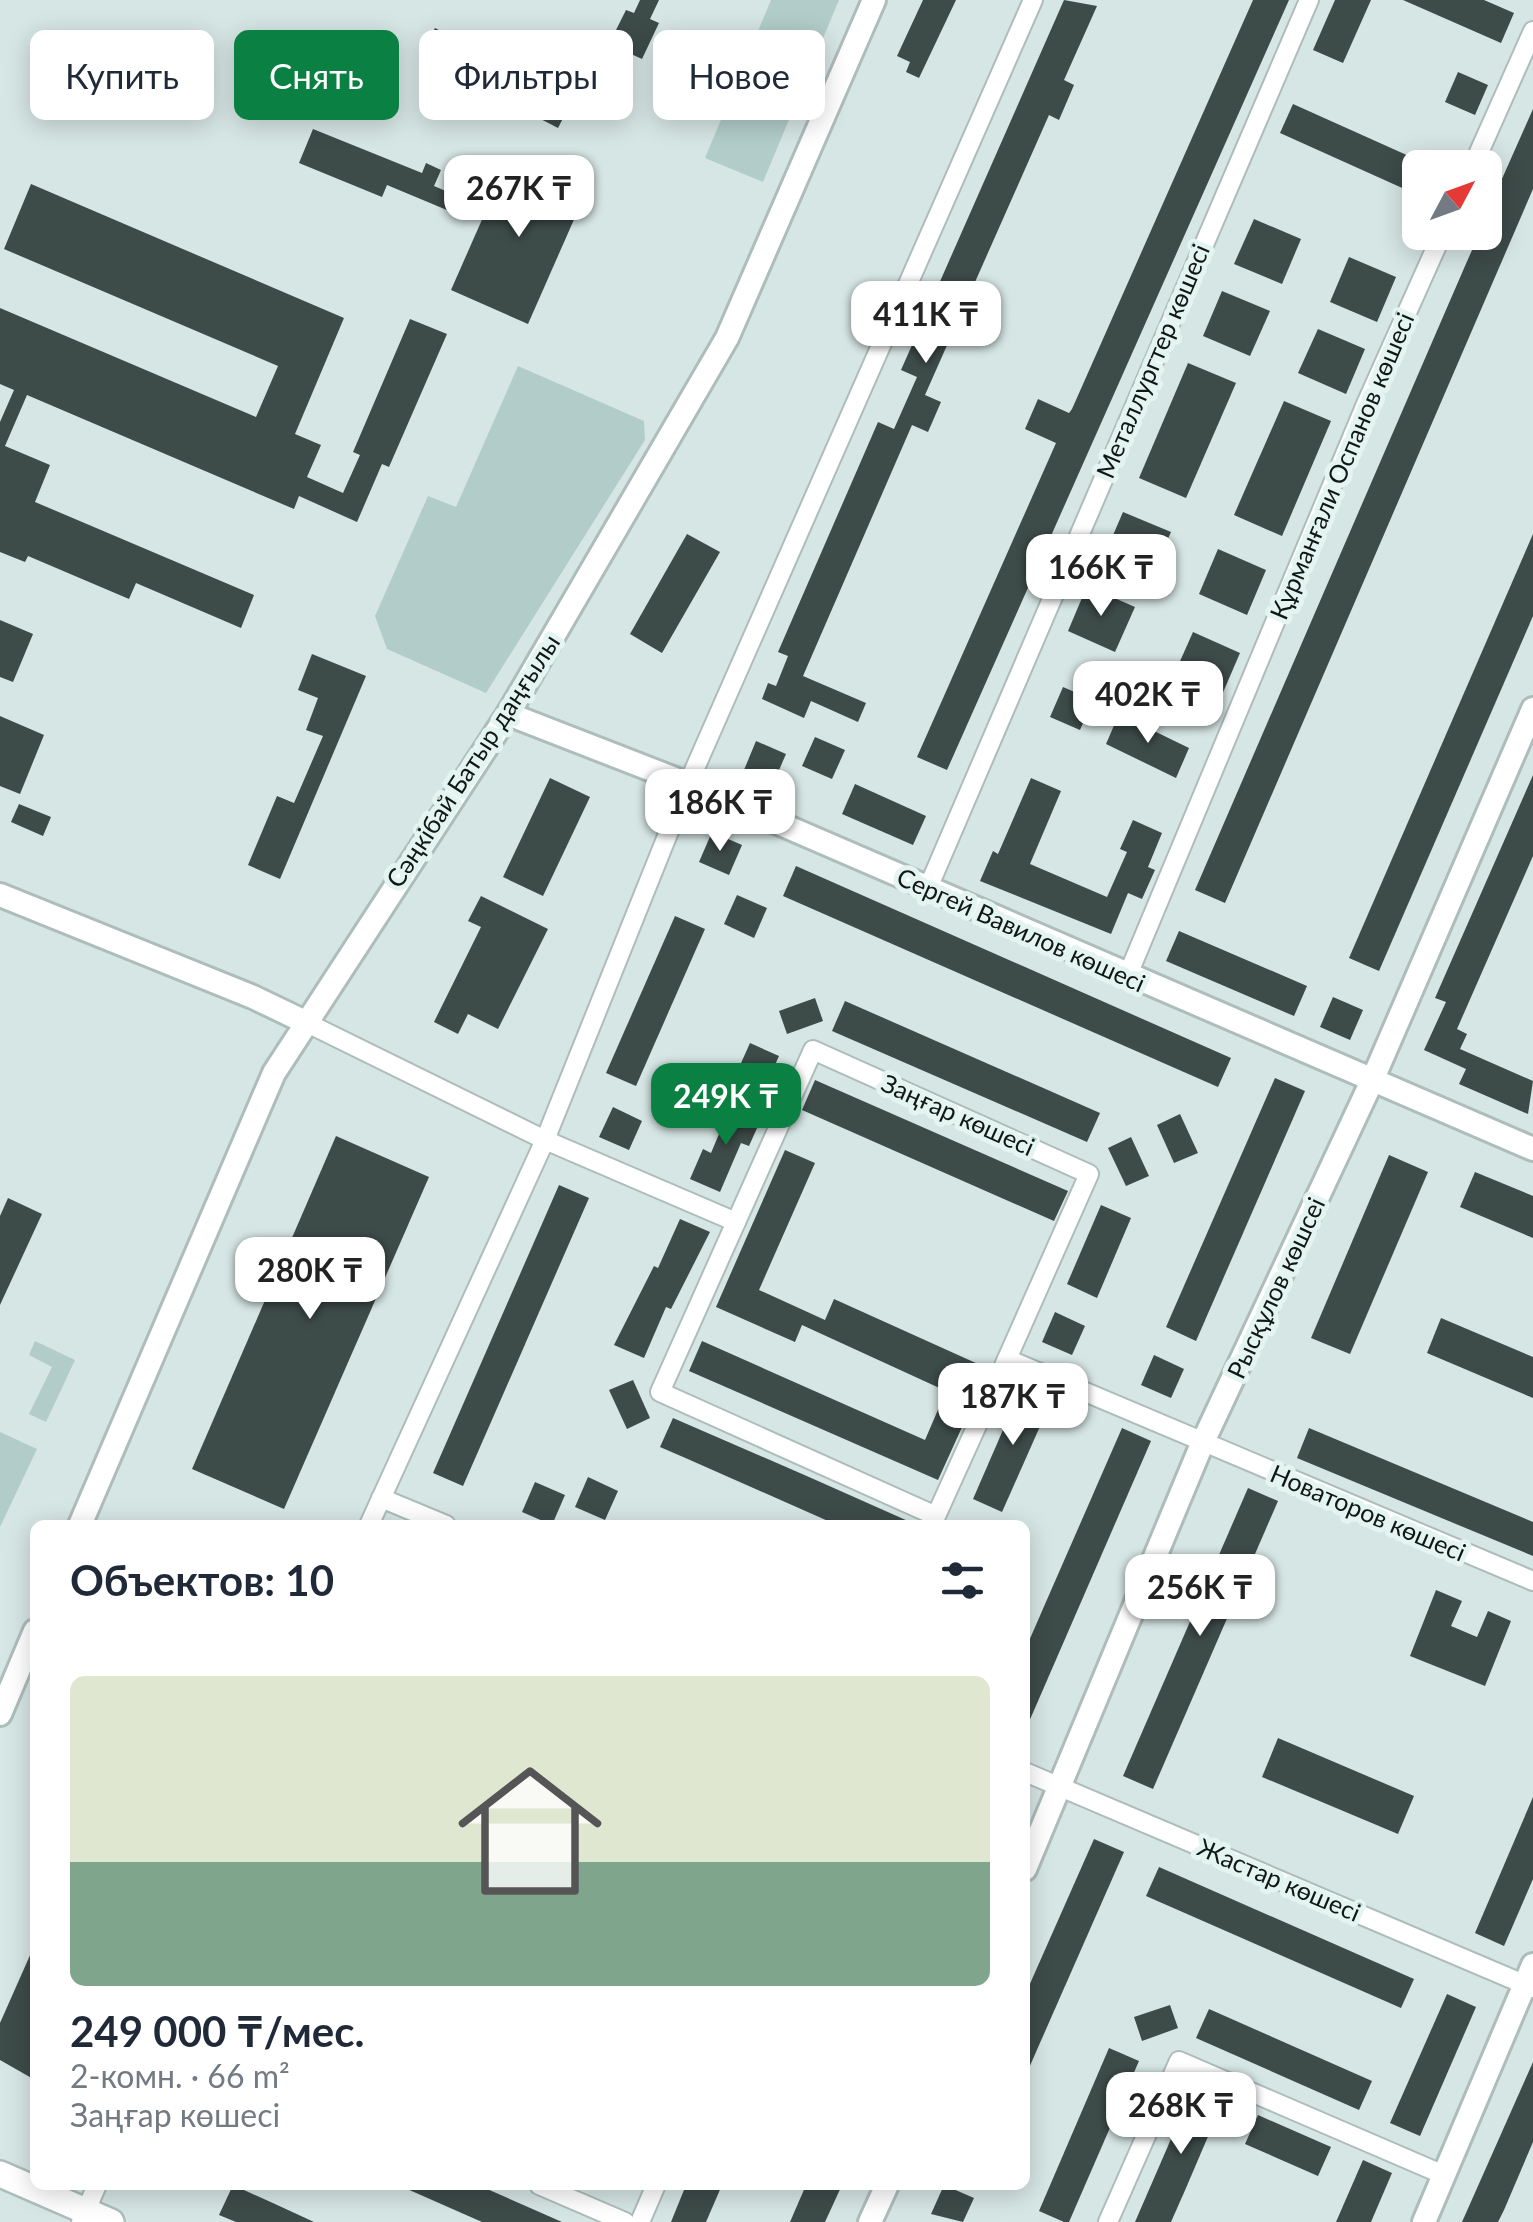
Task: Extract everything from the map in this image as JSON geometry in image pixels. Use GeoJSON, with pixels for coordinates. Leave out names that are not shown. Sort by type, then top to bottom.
{"type":"FeatureCollection","features":[{"type":"Feature","properties":{"kind":"main road"},"geometry":{"type":"LineString","coordinates":[[0,2174],[30,2189]]}},
{"type":"Feature","properties":{"kind":"main road"},"geometry":{"type":"LineString","coordinates":[[32,2190],[83,2216],[111,2222]]}},
{"type":"Feature","properties":{"kind":"street","name":"Сәңкібай Батыр даңғылы"},"geometry":{"type":"LineString","coordinates":[[82,1520],[274,1073],[508,714],[727,338],[874,0]]}},
{"type":"Feature","properties":{"kind":"street"},"geometry":{"type":"LineString","coordinates":[[372,1520],[546,1140],[688,784],[1033,0]]}},
{"type":"Feature","properties":{"kind":"street","name":"Металлургтер көшесі"},"geometry":{"type":"LineString","coordinates":[[928,888],[1309,0]]}},
{"type":"Feature","properties":{"kind":"street"},"geometry":{"type":"LineString","coordinates":[[1480,150],[1533,32]]}},
{"type":"Feature","properties":{"kind":"street","name":"Құрманғали Оспанов көшесі"},"geometry":{"type":"LineString","coordinates":[[1127,976],[1366,404],[1435,250]]}},
{"type":"Feature","properties":{"kind":"street","name":"Рысқұлов көшсеі"},"geometry":{"type":"LineString","coordinates":[[1030,1858],[1202,1444],[1372,1081],[1533,709]]}},
{"type":"Feature","properties":{"kind":"street","name":"Сергей Вавилов көшесі"},"geometry":{"type":"LineString","coordinates":[[508,714],[688,784],[1533,1150]]}},
{"type":"Feature","properties":{"kind":"street"},"geometry":{"type":"LineString","coordinates":[[0,895],[254,997],[546,1140],[736,1222]]}},
{"type":"Feature","properties":{"kind":"street","name":"Заңғар көшесі"},"geometry":{"type":"LineString","coordinates":[[813,1050],[1089,1174],[936,1516],[660,1392],[736,1222],[813,1050]]}},
{"type":"Feature","properties":{"kind":"street"},"geometry":{"type":"LineString","coordinates":[[1006,1359],[1202,1444]]}},
{"type":"Feature","properties":{"kind":"street","name":"Новаторов көшесі"},"geometry":{"type":"LineString","coordinates":[[1202,1444],[1533,1582]]}},
{"type":"Feature","properties":{"kind":"street"},"geometry":{"type":"LineString","coordinates":[[382,1498],[434,1520]]}},
{"type":"Feature","properties":{"kind":"street"},"geometry":{"type":"LineString","coordinates":[[0,1714],[30,1643]]}},
{"type":"Feature","properties":{"kind":"street","name":"Жастар көшесі"},"geometry":{"type":"LineString","coordinates":[[1030,1774],[1530,1979]]}},
{"type":"Feature","properties":{"kind":"street"},"geometry":{"type":"LineString","coordinates":[[1424,2222],[1530,1979]]}},
{"type":"Feature","properties":{"kind":"street"},"geometry":{"type":"LineString","coordinates":[[1108,2222],[1179,2061],[1444,2175]]}},
{"type":"Feature","properties":{"kind":"street"},"geometry":{"type":"LineString","coordinates":[[83,2216],[96,2190]]}},
{"type":"Feature","properties":{"kind":"street"},"geometry":{"type":"LineString","coordinates":[[551,2190],[625,2222]]}},
{"type":"Feature","properties":{"kind":"street"},"geometry":{"type":"LineString","coordinates":[[640,2222],[654,2190]]}},
{"type":"Feature","properties":{"kind":"street"},"geometry":{"type":"LineString","coordinates":[[870,2222],[884,2190]]}},
{"type":"Feature","properties":{"kind":"green space"},"geometry":{"type":"Polygon","coordinates":[[[771,0],[839,0],[825,34],[825,30],[758,30],[771,0]]]}},
{"type":"Feature","properties":{"kind":"green space"},"geometry":{"type":"Polygon","coordinates":[[[721,120],[789,120],[763,182],[705,158],[721,120]]]}},
{"type":"Feature","properties":{"kind":"green space"},"geometry":{"type":"Polygon","coordinates":[[[518,366],[644,421],[645,440],[486,693],[387,649],[375,616],[428,496],[456,507],[518,366]]]}},
{"type":"Feature","properties":{"kind":"green space"},"geometry":{"type":"Polygon","coordinates":[[[35,1341],[75,1360],[46,1422],[29,1414],[52,1367],[29,1355],[35,1341]]]}},
{"type":"Feature","properties":{"kind":"green space"},"geometry":{"type":"Polygon","coordinates":[[[0,1432],[37,1449],[0,1527],[0,1432]]]}},
{"type":"Feature","properties":{"kind":"building"},"geometry":{"type":"Polygon","coordinates":[[[640,0],[659,0],[650,19],[659,23],[642,59],[633,55],[633,30],[616,30],[626,10],[634,13],[640,0]]]}},
{"type":"Feature","properties":{"kind":"building"},"geometry":{"type":"Polygon","coordinates":[[[923,0],[956,0],[919,78],[906,72],[910,62],[897,56],[923,0]]]}},
{"type":"Feature","properties":{"kind":"building"},"geometry":{"type":"Polygon","coordinates":[[[1064,0],[1097,6],[1064,80],[1074,85],[1059,120],[1049,115],[925,395],[941,402],[928,432],[912,425],[803,676],[866,703],[858,722],[811,701],[804,718],[762,699],[768,683],[776,686],[788,656],[778,652],[878,422],[894,429],[917,377],[901,370],[1064,0]]]}},
{"type":"Feature","properties":{"kind":"building"},"geometry":{"type":"Polygon","coordinates":[[[1253,0],[1289,0],[947,770],[917,757],[1056,443],[1025,429],[1038,399],[1069,413],[1072,409],[1253,0]]]}},
{"type":"Feature","properties":{"kind":"building"},"geometry":{"type":"Polygon","coordinates":[[[1335,0],[1371,0],[1343,63],[1313,50],[1335,0]]]}},
{"type":"Feature","properties":{"kind":"building"},"geometry":{"type":"Polygon","coordinates":[[[1403,0],[1484,0],[1514,13],[1501,43],[1403,0]]]}},
{"type":"Feature","properties":{"kind":"building"},"geometry":{"type":"Polygon","coordinates":[[[1458,72],[1488,85],[1475,115],[1445,102],[1458,72]]]}},
{"type":"Feature","properties":{"kind":"building"},"geometry":{"type":"Polygon","coordinates":[[[1293,104],[1402,153],[1402,188],[1280,133],[1293,104]]]}},
{"type":"Feature","properties":{"kind":"building"},"geometry":{"type":"Polygon","coordinates":[[[1533,109],[1533,189],[1225,903],[1195,890],[1472,250],[1502,250],[1502,179],[1533,109]]]}},
{"type":"Feature","properties":{"kind":"building"},"geometry":{"type":"Polygon","coordinates":[[[542,120],[562,120],[558,128],[542,120]]]}},
{"type":"Feature","properties":{"kind":"building"},"geometry":{"type":"Polygon","coordinates":[[[313,129],[422,173],[426,163],[441,170],[434,186],[460,197],[454,213],[387,185],[382,197],[299,163],[313,129]]]}},
{"type":"Feature","properties":{"kind":"building"},"geometry":{"type":"Polygon","coordinates":[[[510,156],[587,190],[528,324],[451,290],[510,156]]]}},
{"type":"Feature","properties":{"kind":"building"},"geometry":{"type":"Polygon","coordinates":[[[31,184],[344,318],[295,434],[321,445],[307,477],[343,493],[360,455],[353,452],[410,319],[447,334],[389,467],[382,464],[357,522],[299,496],[294,509],[27,395],[5,446],[50,465],[35,502],[254,595],[241,628],[136,583],[129,599],[28,556],[25,562],[0,552],[0,422],[14,390],[0,384],[0,308],[256,417],[278,366],[4,249],[31,184]]]}},
{"type":"Feature","properties":{"kind":"building"},"geometry":{"type":"Polygon","coordinates":[[[1254,219],[1301,239],[1282,284],[1234,264],[1254,219]]]}},
{"type":"Feature","properties":{"kind":"building"},"geometry":{"type":"Polygon","coordinates":[[[1349,257],[1396,277],[1377,322],[1330,302],[1349,257]]]}},
{"type":"Feature","properties":{"kind":"building"},"geometry":{"type":"Polygon","coordinates":[[[1222,291],[1270,311],[1250,356],[1203,336],[1222,291]]]}},
{"type":"Feature","properties":{"kind":"building"},"geometry":{"type":"Polygon","coordinates":[[[1318,329],[1365,349],[1346,394],[1298,373],[1318,329]]]}},
{"type":"Feature","properties":{"kind":"building"},"geometry":{"type":"Polygon","coordinates":[[[1188,363],[1236,383],[1186,498],[1139,478],[1188,363]]]}},
{"type":"Feature","properties":{"kind":"building"},"geometry":{"type":"Polygon","coordinates":[[[1284,401],[1331,421],[1282,536],[1234,515],[1284,401]]]}},
{"type":"Feature","properties":{"kind":"building"},"geometry":{"type":"Polygon","coordinates":[[[1123,512],[1171,532],[1151,577],[1104,556],[1123,512]]]}},
{"type":"Feature","properties":{"kind":"building"},"geometry":{"type":"Polygon","coordinates":[[[687,534],[720,552],[662,653],[630,634],[687,534]]]}},
{"type":"Feature","properties":{"kind":"building"},"geometry":{"type":"Polygon","coordinates":[[[1533,534],[1533,616],[1379,971],[1349,958],[1533,534]]]}},
{"type":"Feature","properties":{"kind":"building"},"geometry":{"type":"Polygon","coordinates":[[[1218,549],[1266,570],[1247,615],[1199,594],[1218,549]]]}},
{"type":"Feature","properties":{"kind":"building"},"geometry":{"type":"Polygon","coordinates":[[[1087,586],[1135,607],[1115,652],[1068,631],[1087,586]]]}},
{"type":"Feature","properties":{"kind":"building"},"geometry":{"type":"Polygon","coordinates":[[[0,620],[33,634],[13,682],[0,677],[0,620]]]}},
{"type":"Feature","properties":{"kind":"building"},"geometry":{"type":"Polygon","coordinates":[[[1193,632],[1240,653],[1221,697],[1173,677],[1193,632]]]}},
{"type":"Feature","properties":{"kind":"building"},"geometry":{"type":"Polygon","coordinates":[[[312,654],[366,676],[280,879],[248,865],[277,796],[294,803],[323,736],[306,730],[318,698],[298,690],[312,654]]]}},
{"type":"Feature","properties":{"kind":"building"},"geometry":{"type":"Polygon","coordinates":[[[1063,687],[1093,700],[1080,730],[1050,717],[1063,687]]]}},
{"type":"Feature","properties":{"kind":"building"},"geometry":{"type":"Polygon","coordinates":[[[1119,714],[1189,748],[1176,778],[1106,744],[1119,714]]]}},
{"type":"Feature","properties":{"kind":"building"},"geometry":{"type":"Polygon","coordinates":[[[0,716],[44,735],[20,794],[0,786],[0,716]]]}},
{"type":"Feature","properties":{"kind":"building"},"geometry":{"type":"Polygon","coordinates":[[[815,737],[845,750],[832,779],[802,766],[815,737]]]}},
{"type":"Feature","properties":{"kind":"building"},"geometry":{"type":"Polygon","coordinates":[[[756,741],[786,754],[773,784],[744,770],[756,741]]]}},
{"type":"Feature","properties":{"kind":"building"},"geometry":{"type":"Polygon","coordinates":[[[1533,775],[1533,856],[1457,1029],[1467,1034],[1460,1049],[1533,1081],[1528,1114],[1459,1084],[1466,1069],[1424,1050],[1446,1002],[1435,998],[1533,775]]]}},
{"type":"Feature","properties":{"kind":"building"},"geometry":{"type":"Polygon","coordinates":[[[550,778],[590,797],[543,896],[503,877],[550,778]]]}},
{"type":"Feature","properties":{"kind":"building"},"geometry":{"type":"Polygon","coordinates":[[[1031,778],[1061,791],[1030,864],[1107,897],[1127,852],[1120,849],[1133,820],[1162,833],[1148,867],[1155,870],[1142,899],[1128,893],[1111,934],[980,881],[993,851],[998,854],[1031,778]]]}},
{"type":"Feature","properties":{"kind":"building"},"geometry":{"type":"Polygon","coordinates":[[[855,784],[926,816],[913,845],[842,814],[855,784]]]}},
{"type":"Feature","properties":{"kind":"building"},"geometry":{"type":"Polygon","coordinates":[[[19,804],[51,817],[43,836],[11,822],[19,804]]]}},
{"type":"Feature","properties":{"kind":"building"},"geometry":{"type":"Polygon","coordinates":[[[712,832],[742,845],[729,875],[699,862],[712,832]]]}},
{"type":"Feature","properties":{"kind":"building"},"geometry":{"type":"Polygon","coordinates":[[[796,866],[1231,1058],[1218,1087],[783,896],[796,866]]]}},
{"type":"Feature","properties":{"kind":"building"},"geometry":{"type":"Polygon","coordinates":[[[737,895],[767,908],[754,938],[724,924],[737,895]]]}},
{"type":"Feature","properties":{"kind":"building"},"geometry":{"type":"Polygon","coordinates":[[[481,896],[548,929],[498,1029],[468,1014],[458,1034],[434,1022],[481,927],[468,921],[481,896]]]}},
{"type":"Feature","properties":{"kind":"building"},"geometry":{"type":"Polygon","coordinates":[[[675,916],[705,929],[636,1086],[606,1073],[675,916]]]}},
{"type":"Feature","properties":{"kind":"building"},"geometry":{"type":"Polygon","coordinates":[[[1179,931],[1307,986],[1294,1016],[1166,961],[1179,931]]]}},
{"type":"Feature","properties":{"kind":"building"},"geometry":{"type":"Polygon","coordinates":[[[1333,997],[1363,1010],[1350,1040],[1320,1027],[1333,997]]]}},
{"type":"Feature","properties":{"kind":"building"},"geometry":{"type":"Polygon","coordinates":[[[815,998],[823,1021],[787,1034],[779,1011],[815,998]]]}},
{"type":"Feature","properties":{"kind":"building"},"geometry":{"type":"Polygon","coordinates":[[[845,1001],[1100,1113],[1087,1142],[832,1031],[845,1001]]]}},
{"type":"Feature","properties":{"kind":"building"},"geometry":{"type":"Polygon","coordinates":[[[750,1043],[779,1056],[766,1085],[737,1072],[750,1043]]]}},
{"type":"Feature","properties":{"kind":"building"},"geometry":{"type":"Polygon","coordinates":[[[1275,1078],[1305,1091],[1196,1341],[1166,1327],[1275,1078]]]}},
{"type":"Feature","properties":{"kind":"building"},"geometry":{"type":"Polygon","coordinates":[[[815,1080],[1068,1191],[1054,1221],[802,1110],[815,1080]]]}},
{"type":"Feature","properties":{"kind":"building"},"geometry":{"type":"Polygon","coordinates":[[[732,1103],[762,1117],[749,1146],[741,1143],[720,1192],[690,1179],[703,1149],[711,1153],[732,1103]]]}},
{"type":"Feature","properties":{"kind":"building"},"geometry":{"type":"Polygon","coordinates":[[[613,1107],[642,1121],[629,1150],[599,1137],[613,1107]]]}},
{"type":"Feature","properties":{"kind":"building"},"geometry":{"type":"Polygon","coordinates":[[[1180,1114],[1198,1153],[1174,1163],[1157,1125],[1180,1114]]]}},
{"type":"Feature","properties":{"kind":"building"},"geometry":{"type":"Polygon","coordinates":[[[336,1136],[429,1177],[284,1509],[192,1469],[336,1136]]]}},
{"type":"Feature","properties":{"kind":"building"},"geometry":{"type":"Polygon","coordinates":[[[1131,1137],[1149,1176],[1126,1186],[1108,1148],[1131,1137]]]}},
{"type":"Feature","properties":{"kind":"building"},"geometry":{"type":"Polygon","coordinates":[[[785,1150],[815,1163],[759,1290],[825,1320],[834,1299],[978,1364],[957,1409],[968,1414],[938,1480],[689,1371],[702,1341],[925,1440],[946,1391],[802,1325],[795,1342],[716,1307],[785,1150]]]}},
{"type":"Feature","properties":{"kind":"building"},"geometry":{"type":"Polygon","coordinates":[[[1389,1155],[1428,1172],[1350,1354],[1311,1338],[1389,1155]]]}},
{"type":"Feature","properties":{"kind":"building"},"geometry":{"type":"Polygon","coordinates":[[[1475,1172],[1533,1196],[1533,1238],[1460,1207],[1475,1172]]]}},
{"type":"Feature","properties":{"kind":"building"},"geometry":{"type":"Polygon","coordinates":[[[559,1185],[589,1198],[463,1486],[433,1473],[559,1185]]]}},
{"type":"Feature","properties":{"kind":"building"},"geometry":{"type":"Polygon","coordinates":[[[8,1198],[42,1214],[0,1305],[0,1216],[8,1198]]]}},
{"type":"Feature","properties":{"kind":"building"},"geometry":{"type":"Polygon","coordinates":[[[1101,1205],[1131,1218],[1097,1298],[1067,1284],[1101,1205]]]}},
{"type":"Feature","properties":{"kind":"building"},"geometry":{"type":"Polygon","coordinates":[[[680,1219],[710,1232],[671,1309],[666,1307],[644,1358],[614,1345],[654,1266],[658,1268],[680,1219]]]}},
{"type":"Feature","properties":{"kind":"building"},"geometry":{"type":"Polygon","coordinates":[[[1055,1312],[1085,1326],[1072,1355],[1042,1342],[1055,1312]]]}},
{"type":"Feature","properties":{"kind":"building"},"geometry":{"type":"Polygon","coordinates":[[[1441,1318],[1533,1357],[1533,1398],[1427,1353],[1441,1318]]]}},
{"type":"Feature","properties":{"kind":"building"},"geometry":{"type":"Polygon","coordinates":[[[1154,1355],[1184,1369],[1171,1398],[1141,1385],[1154,1355]]]}},
{"type":"Feature","properties":{"kind":"building"},"geometry":{"type":"Polygon","coordinates":[[[633,1380],[650,1418],[627,1429],[609,1390],[633,1380]]]}},
{"type":"Feature","properties":{"kind":"building"},"geometry":{"type":"Polygon","coordinates":[[[1023,1384],[1053,1397],[1002,1512],[973,1499],[1023,1384]]]}},
{"type":"Feature","properties":{"kind":"building"},"geometry":{"type":"Polygon","coordinates":[[[673,1418],[906,1520],[826,1520],[660,1447],[673,1418]]]}},
{"type":"Feature","properties":{"kind":"building"},"geometry":{"type":"Polygon","coordinates":[[[1122,1428],[1151,1441],[1030,1719],[1030,1639],[1122,1428]]]}},
{"type":"Feature","properties":{"kind":"building"},"geometry":{"type":"Polygon","coordinates":[[[1309,1428],[1533,1522],[1533,1556],[1297,1458],[1309,1428]]]}},
{"type":"Feature","properties":{"kind":"building"},"geometry":{"type":"Polygon","coordinates":[[[588,1477],[618,1491],[605,1520],[575,1507],[588,1477]]]}},
{"type":"Feature","properties":{"kind":"building"},"geometry":{"type":"Polygon","coordinates":[[[535,1482],[565,1495],[554,1520],[540,1520],[522,1512],[535,1482]]]}},
{"type":"Feature","properties":{"kind":"building"},"geometry":{"type":"Polygon","coordinates":[[[1248,1488],[1278,1501],[1153,1789],[1123,1776],[1248,1488]]]}},
{"type":"Feature","properties":{"kind":"building"},"geometry":{"type":"Polygon","coordinates":[[[1436,1590],[1462,1601],[1451,1626],[1477,1637],[1488,1611],[1511,1621],[1485,1686],[1410,1656],[1436,1590]]]}},
{"type":"Feature","properties":{"kind":"building"},"geometry":{"type":"Polygon","coordinates":[[[1278,1738],[1414,1796],[1398,1834],[1262,1777],[1278,1738]]]}},
{"type":"Feature","properties":{"kind":"building"},"geometry":{"type":"Polygon","coordinates":[[[1533,1797],[1533,1879],[1504,1946],[1475,1933],[1533,1797]]]}},
{"type":"Feature","properties":{"kind":"building"},"geometry":{"type":"Polygon","coordinates":[[[1094,1839],[1124,1852],[1030,2066],[1030,1984],[1094,1839]]]}},
{"type":"Feature","properties":{"kind":"building"},"geometry":{"type":"Polygon","coordinates":[[[1159,1867],[1414,1979],[1401,2008],[1146,1896],[1159,1867]]]}},
{"type":"Feature","properties":{"kind":"building"},"geometry":{"type":"Polygon","coordinates":[[[30,1955],[30,2077],[0,2060],[0,2023],[30,1955]]]}},
{"type":"Feature","properties":{"kind":"building"},"geometry":{"type":"Polygon","coordinates":[[[1447,1994],[1476,2007],[1420,2136],[1390,2123],[1447,1994]]]}},
{"type":"Feature","properties":{"kind":"building"},"geometry":{"type":"Polygon","coordinates":[[[1170,2005],[1178,2028],[1142,2041],[1134,2017],[1170,2005]]]}},
{"type":"Feature","properties":{"kind":"building"},"geometry":{"type":"Polygon","coordinates":[[[1209,2009],[1372,2081],[1359,2110],[1196,2038],[1209,2009]]]}},
{"type":"Feature","properties":{"kind":"building"},"geometry":{"type":"Polygon","coordinates":[[[1109,2048],[1139,2061],[1069,2222],[1064,2222],[1039,2211],[1109,2048]]]}},
{"type":"Feature","properties":{"kind":"building"},"geometry":{"type":"Polygon","coordinates":[[[1533,2062],[1533,2142],[1504,2210],[1498,2222],[1462,2222],[1533,2062]]]}},
{"type":"Feature","properties":{"kind":"building"},"geometry":{"type":"Polygon","coordinates":[[[1194,2086],[1224,2099],[1186,2188],[1171,2222],[1135,2222],[1194,2086]]]}},
{"type":"Feature","properties":{"kind":"building"},"geometry":{"type":"Polygon","coordinates":[[[1258,2115],[1331,2147],[1318,2176],[1245,2144],[1258,2115]]]}},
{"type":"Feature","properties":{"kind":"building"},"geometry":{"type":"Polygon","coordinates":[[[1363,2160],[1392,2173],[1371,2222],[1336,2222],[1363,2160]]]}},
{"type":"Feature","properties":{"kind":"building"},"geometry":{"type":"Polygon","coordinates":[[[231,2190],[244,2190],[314,2222],[236,2222],[219,2215],[231,2190]]]}},
{"type":"Feature","properties":{"kind":"building"},"geometry":{"type":"Polygon","coordinates":[[[409,2190],[489,2190],[562,2222],[482,2222],[409,2190]]]}},
{"type":"Feature","properties":{"kind":"building"},"geometry":{"type":"Polygon","coordinates":[[[684,2190],[720,2190],[706,2222],[671,2222],[684,2190]]]}},
{"type":"Feature","properties":{"kind":"building"},"geometry":{"type":"Polygon","coordinates":[[[804,2190],[840,2190],[825,2222],[790,2222],[804,2190]]]}},
{"type":"Feature","properties":{"kind":"building"},"geometry":{"type":"Polygon","coordinates":[[[942,2190],[956,2190],[974,2198],[963,2222],[931,2214],[942,2190]]]}}]}
